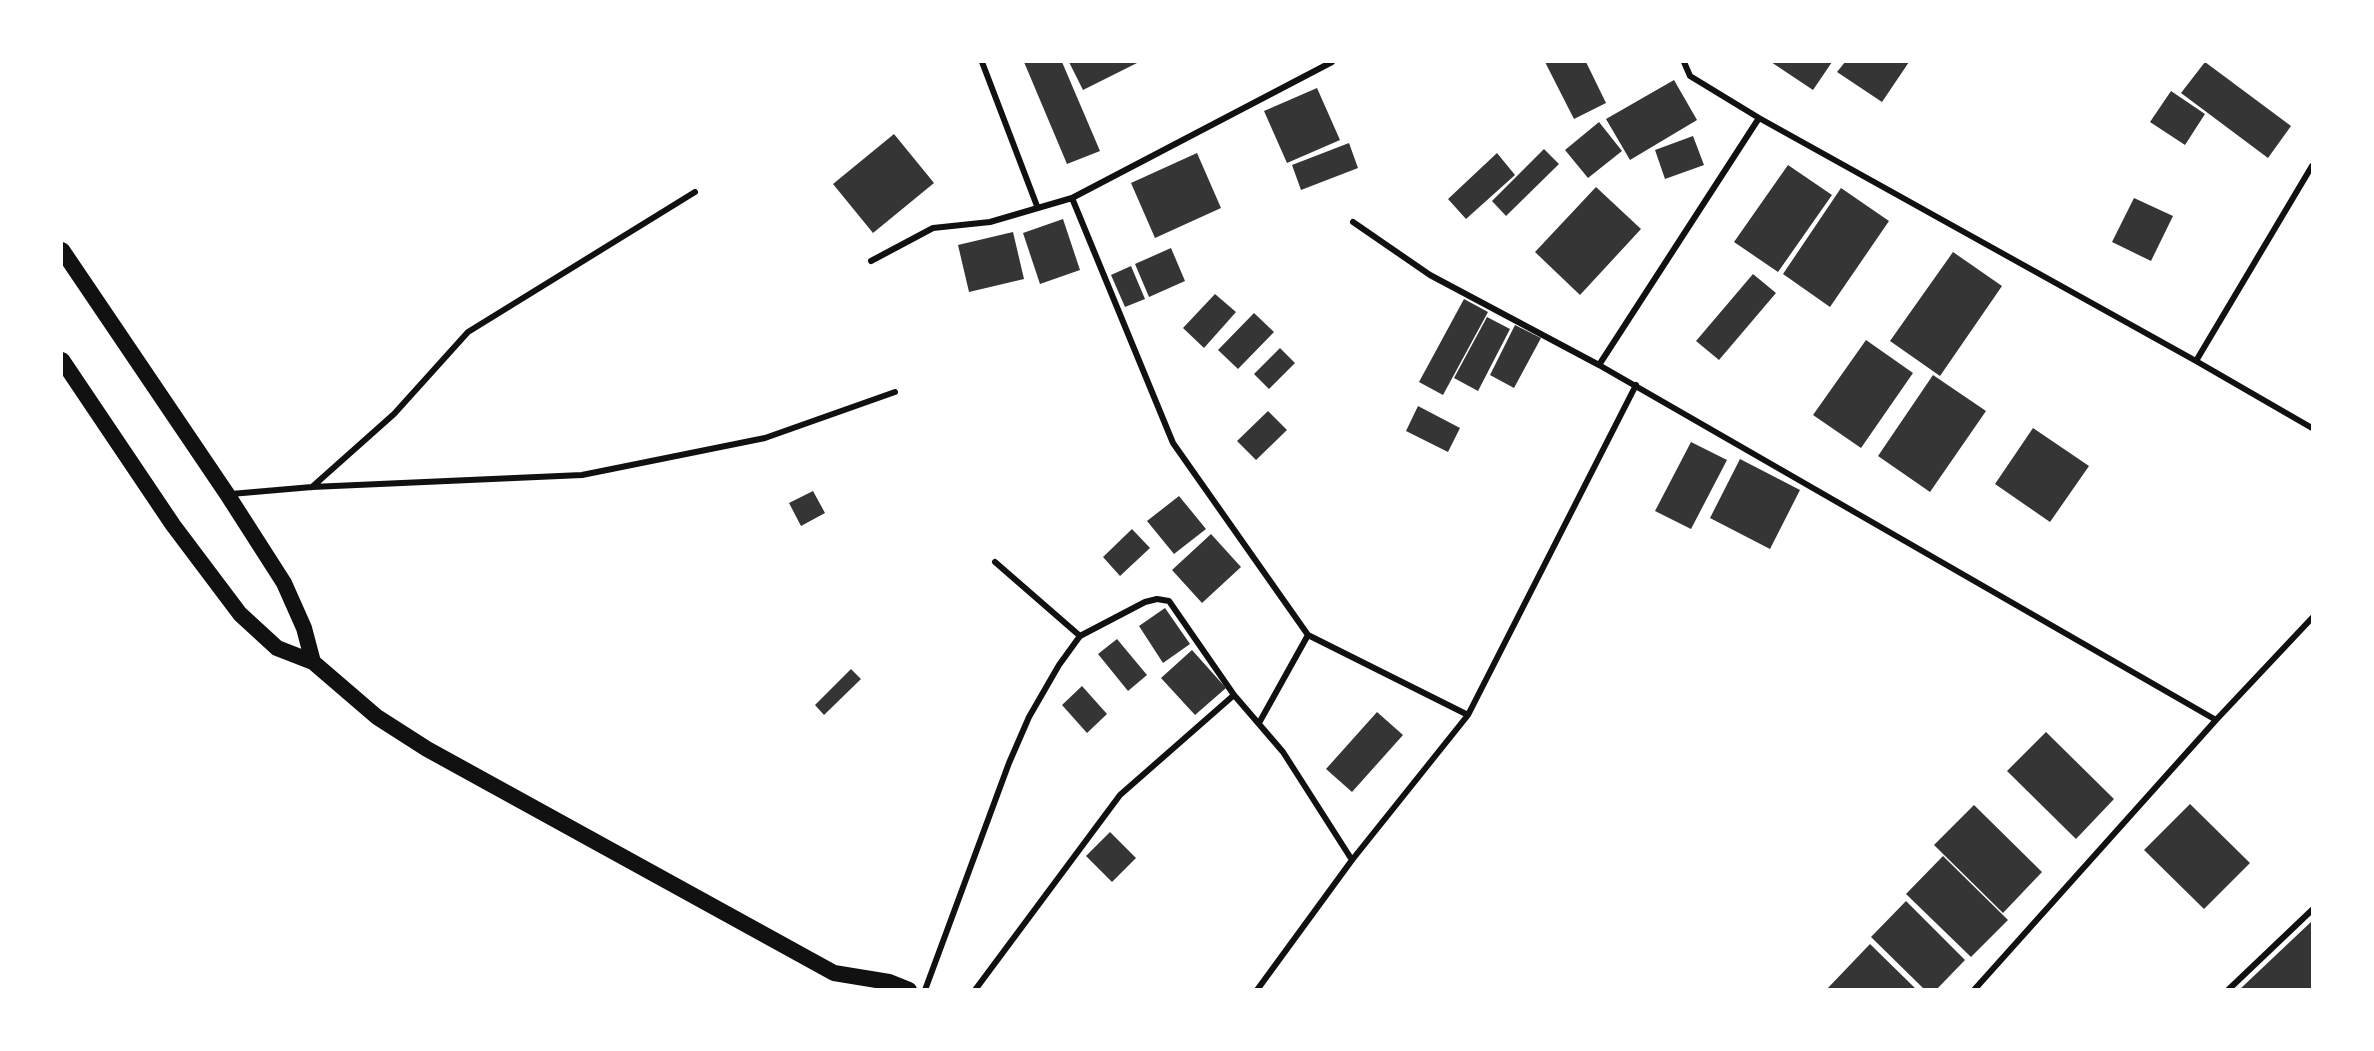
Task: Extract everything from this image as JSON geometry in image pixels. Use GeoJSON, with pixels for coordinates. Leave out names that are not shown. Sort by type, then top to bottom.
{"type":"FeatureCollection","features":[{"type":"Feature","properties":{"kind":"highway"},"geometry":{"type":"LineString","coordinates":[[62,250],[227,494],[284,583],[304,628],[313,662]]}},
{"type":"Feature","properties":{"kind":"highway"},"geometry":{"type":"LineString","coordinates":[[62,360],[173,525],[240,614],[277,648],[313,662],[377,717],[427,749],[834,973],[889,982],[909,990]]}},
{"type":"Feature","properties":{"kind":"highway"},"geometry":{"type":"LineString","coordinates":[[834,973],[849,990]]}},
{"type":"Feature","properties":{"kind":"street"},"geometry":{"type":"LineString","coordinates":[[982,62],[1037,206]]}},
{"type":"Feature","properties":{"kind":"street"},"geometry":{"type":"LineString","coordinates":[[871,261],[933,228],[990,222],[1037,206],[1072,198],[1332,62]]}},
{"type":"Feature","properties":{"kind":"street"},"geometry":{"type":"LineString","coordinates":[[1684,62],[1690,76],[1759,118],[2313,428]]}},
{"type":"Feature","properties":{"kind":"street"},"geometry":{"type":"LineString","coordinates":[[1599,364],[1759,118]]}},
{"type":"Feature","properties":{"kind":"street"},"geometry":{"type":"LineString","coordinates":[[2196,361],[2313,165]]}},
{"type":"Feature","properties":{"kind":"street"},"geometry":{"type":"LineString","coordinates":[[312,487],[394,414],[468,332],[695,192]]}},
{"type":"Feature","properties":{"kind":"street"},"geometry":{"type":"LineString","coordinates":[[1072,198],[1173,443],[1308,635],[1468,715]]}},
{"type":"Feature","properties":{"kind":"street"},"geometry":{"type":"LineString","coordinates":[[1353,222],[1430,275],[1599,364],[2216,720]]}},
{"type":"Feature","properties":{"kind":"street"},"geometry":{"type":"LineString","coordinates":[[1257,990],[1352,860],[1468,715],[1636,385]]}},
{"type":"Feature","properties":{"kind":"street"},"geometry":{"type":"LineString","coordinates":[[227,494],[312,487],[582,475],[765,438],[895,392]]}},
{"type":"Feature","properties":{"kind":"street"},"geometry":{"type":"LineString","coordinates":[[995,562],[1080,636]]}},
{"type":"Feature","properties":{"kind":"street"},"geometry":{"type":"LineString","coordinates":[[925,990],[1024,726],[1059,665],[1080,636],[1145,602],[1157,599],[1168,601],[1234,695],[1283,752],[1352,860]]}},
{"type":"Feature","properties":{"kind":"street"},"geometry":{"type":"LineString","coordinates":[[1974,990],[2216,720],[2313,618]]}},
{"type":"Feature","properties":{"kind":"street"},"geometry":{"type":"LineString","coordinates":[[1259,723],[1308,635]]}},
{"type":"Feature","properties":{"kind":"street"},"geometry":{"type":"LineString","coordinates":[[975,990],[1120,795],[1234,695]]}},
{"type":"Feature","properties":{"kind":"street"},"geometry":{"type":"LineString","coordinates":[[2228,990],[2313,910]]}},
{"type":"Feature","properties":{"kind":"building"},"geometry":{"type":"Polygon","coordinates":[[[1024,62],[1062,62],[1100,151],[1067,164],[1024,62]]]}},
{"type":"Feature","properties":{"kind":"building"},"geometry":{"type":"Polygon","coordinates":[[[1069,62],[1139,62],[1083,90],[1069,62]]]}},
{"type":"Feature","properties":{"kind":"building"},"geometry":{"type":"Polygon","coordinates":[[[1545,62],[1586,62],[1606,103],[1574,119],[1545,62]]]}},
{"type":"Feature","properties":{"kind":"building"},"geometry":{"type":"Polygon","coordinates":[[[1771,62],[1832,62],[1813,90],[1771,62]]]}},
{"type":"Feature","properties":{"kind":"building"},"geometry":{"type":"Polygon","coordinates":[[[1845,62],[1909,62],[1882,102],[1837,72],[1845,62]]]}},
{"type":"Feature","properties":{"kind":"building"},"geometry":{"type":"Polygon","coordinates":[[[2205,62],[2291,126],[2268,158],[2181,93],[2205,62]]]}},
{"type":"Feature","properties":{"kind":"building"},"geometry":{"type":"Polygon","coordinates":[[[1674,80],[1697,120],[1630,160],[1606,119],[1674,80]]]}},
{"type":"Feature","properties":{"kind":"building"},"geometry":{"type":"Polygon","coordinates":[[[1317,88],[1340,140],[1287,163],[1264,111],[1317,88]]]}},
{"type":"Feature","properties":{"kind":"building"},"geometry":{"type":"Polygon","coordinates":[[[2171,91],[2205,114],[2185,145],[2150,122],[2171,91]]]}},
{"type":"Feature","properties":{"kind":"building"},"geometry":{"type":"Polygon","coordinates":[[[1599,122],[1622,151],[1588,178],[1565,150],[1599,122]]]}},
{"type":"Feature","properties":{"kind":"building"},"geometry":{"type":"Polygon","coordinates":[[[894,134],[934,183],[873,233],[833,184],[894,134]]]}},
{"type":"Feature","properties":{"kind":"building"},"geometry":{"type":"Polygon","coordinates":[[[1693,136],[1704,165],[1665,179],[1655,150],[1693,136]]]}},
{"type":"Feature","properties":{"kind":"building"},"geometry":{"type":"Polygon","coordinates":[[[1349,143],[1358,168],[1301,190],[1292,165],[1349,143]]]}},
{"type":"Feature","properties":{"kind":"building"},"geometry":{"type":"Polygon","coordinates":[[[1544,149],[1559,164],[1506,216],[1492,201],[1544,149]]]}},
{"type":"Feature","properties":{"kind":"building"},"geometry":{"type":"Polygon","coordinates":[[[1197,153],[1221,208],[1155,238],[1131,183],[1197,153]]]}},
{"type":"Feature","properties":{"kind":"building"},"geometry":{"type":"Polygon","coordinates":[[[1497,153],[1515,175],[1466,219],[1448,199],[1497,153]]]}},
{"type":"Feature","properties":{"kind":"building"},"geometry":{"type":"Polygon","coordinates":[[[1788,165],[1832,195],[1778,272],[1734,242],[1788,165]]]}},
{"type":"Feature","properties":{"kind":"building"},"geometry":{"type":"Polygon","coordinates":[[[1596,187],[1641,229],[1580,295],[1535,252],[1596,187]]]}},
{"type":"Feature","properties":{"kind":"building"},"geometry":{"type":"Polygon","coordinates":[[[1841,188],[1889,221],[1830,307],[1783,274],[1841,188]]]}},
{"type":"Feature","properties":{"kind":"building"},"geometry":{"type":"Polygon","coordinates":[[[2134,198],[2173,216],[2151,261],[2112,242],[2134,198]]]}},
{"type":"Feature","properties":{"kind":"building"},"geometry":{"type":"Polygon","coordinates":[[[1063,219],[1080,270],[1040,284],[1023,233],[1063,219]]]}},
{"type":"Feature","properties":{"kind":"building"},"geometry":{"type":"Polygon","coordinates":[[[1013,232],[1024,279],[969,292],[958,245],[1013,232]]]}},
{"type":"Feature","properties":{"kind":"building"},"geometry":{"type":"Polygon","coordinates":[[[1171,248],[1185,281],[1149,297],[1135,264],[1171,248]]]}},
{"type":"Feature","properties":{"kind":"building"},"geometry":{"type":"Polygon","coordinates":[[[1953,252],[2002,286],[1940,376],[1890,341],[1953,252]]]}},
{"type":"Feature","properties":{"kind":"building"},"geometry":{"type":"Polygon","coordinates":[[[1131,266],[1145,299],[1125,307],[1111,275],[1131,266]]]}},
{"type":"Feature","properties":{"kind":"building"},"geometry":{"type":"Polygon","coordinates":[[[1753,274],[1776,293],[1719,360],[1696,341],[1753,274]]]}},
{"type":"Feature","properties":{"kind":"building"},"geometry":{"type":"Polygon","coordinates":[[[1215,294],[1236,312],[1204,348],[1183,328],[1215,294]]]}},
{"type":"Feature","properties":{"kind":"building"},"geometry":{"type":"Polygon","coordinates":[[[1464,299],[1488,312],[1443,395],[1419,382],[1464,299]]]}},
{"type":"Feature","properties":{"kind":"building"},"geometry":{"type":"Polygon","coordinates":[[[1254,313],[1274,332],[1238,369],[1218,350],[1254,313]]]}},
{"type":"Feature","properties":{"kind":"building"},"geometry":{"type":"Polygon","coordinates":[[[1487,317],[1510,329],[1478,391],[1454,378],[1487,317]]]}},
{"type":"Feature","properties":{"kind":"building"},"geometry":{"type":"Polygon","coordinates":[[[1515,325],[1541,338],[1514,388],[1490,375],[1515,325]]]}},
{"type":"Feature","properties":{"kind":"building"},"geometry":{"type":"Polygon","coordinates":[[[1866,340],[1913,373],[1861,448],[1813,415],[1866,340]]]}},
{"type":"Feature","properties":{"kind":"building"},"geometry":{"type":"Polygon","coordinates":[[[1280,348],[1295,363],[1269,389],[1254,374],[1280,348]]]}},
{"type":"Feature","properties":{"kind":"building"},"geometry":{"type":"Polygon","coordinates":[[[1933,375],[1986,411],[1930,492],[1878,456],[1933,375]]]}},
{"type":"Feature","properties":{"kind":"building"},"geometry":{"type":"Polygon","coordinates":[[[1418,406],[1460,428],[1448,452],[1406,431],[1418,406]]]}},
{"type":"Feature","properties":{"kind":"building"},"geometry":{"type":"Polygon","coordinates":[[[1268,411],[1287,430],[1256,460],[1237,441],[1268,411]]]}},
{"type":"Feature","properties":{"kind":"building"},"geometry":{"type":"Polygon","coordinates":[[[2033,428],[2089,466],[2050,522],[1995,484],[2033,428]]]}},
{"type":"Feature","properties":{"kind":"building"},"geometry":{"type":"Polygon","coordinates":[[[1691,442],[1727,460],[1691,529],[1655,511],[1691,442]]]}},
{"type":"Feature","properties":{"kind":"building"},"geometry":{"type":"Polygon","coordinates":[[[1740,459],[1800,490],[1770,549],[1710,518],[1740,459]]]}},
{"type":"Feature","properties":{"kind":"building"},"geometry":{"type":"Polygon","coordinates":[[[813,491],[825,513],[801,526],[789,503],[813,491]]]}},
{"type":"Feature","properties":{"kind":"building"},"geometry":{"type":"Polygon","coordinates":[[[1179,496],[1206,529],[1174,554],[1147,521],[1179,496]]]}},
{"type":"Feature","properties":{"kind":"building"},"geometry":{"type":"Polygon","coordinates":[[[1132,529],[1150,548],[1120,576],[1103,557],[1132,529]]]}},
{"type":"Feature","properties":{"kind":"building"},"geometry":{"type":"Polygon","coordinates":[[[1211,534],[1241,567],[1202,603],[1172,570],[1211,534]]]}},
{"type":"Feature","properties":{"kind":"building"},"geometry":{"type":"Polygon","coordinates":[[[1165,608],[1190,644],[1163,663],[1139,626],[1165,608]]]}},
{"type":"Feature","properties":{"kind":"building"},"geometry":{"type":"Polygon","coordinates":[[[1117,639],[1147,675],[1128,691],[1098,654],[1117,639]]]}},
{"type":"Feature","properties":{"kind":"building"},"geometry":{"type":"Polygon","coordinates":[[[1192,650],[1226,688],[1195,715],[1161,678],[1192,650]]]}},
{"type":"Feature","properties":{"kind":"building"},"geometry":{"type":"Polygon","coordinates":[[[851,669],[861,679],[824,715],[815,705],[851,669]]]}},
{"type":"Feature","properties":{"kind":"building"},"geometry":{"type":"Polygon","coordinates":[[[1082,686],[1107,714],[1087,733],[1062,705],[1082,686]]]}},
{"type":"Feature","properties":{"kind":"building"},"geometry":{"type":"Polygon","coordinates":[[[1377,712],[1403,735],[1352,792],[1326,769],[1377,712]]]}},
{"type":"Feature","properties":{"kind":"building"},"geometry":{"type":"Polygon","coordinates":[[[2046,732],[2114,799],[2076,839],[2007,771],[2046,732]]]}},
{"type":"Feature","properties":{"kind":"building"},"geometry":{"type":"Polygon","coordinates":[[[2190,804],[2250,863],[2204,909],[2144,850],[2190,804]]]}},
{"type":"Feature","properties":{"kind":"building"},"geometry":{"type":"Polygon","coordinates":[[[1974,805],[2042,872],[2003,913],[1934,845],[1974,805]]]}},
{"type":"Feature","properties":{"kind":"building"},"geometry":{"type":"Polygon","coordinates":[[[1110,832],[1136,858],[1112,882],[1086,856],[1110,832]]]}},
{"type":"Feature","properties":{"kind":"building"},"geometry":{"type":"Polygon","coordinates":[[[1943,856],[2008,920],[1971,957],[1906,894],[1943,856]]]}},
{"type":"Feature","properties":{"kind":"building"},"geometry":{"type":"Polygon","coordinates":[[[1906,901],[1965,960],[1936,990],[1925,990],[1871,937],[1906,901]]]}},
{"type":"Feature","properties":{"kind":"building"},"geometry":{"type":"Polygon","coordinates":[[[2312,921],[2312,990],[2239,990],[2312,921]]]}},
{"type":"Feature","properties":{"kind":"building"},"geometry":{"type":"Polygon","coordinates":[[[1870,944],[1917,990],[1826,990],[1870,944]]]}}]}
